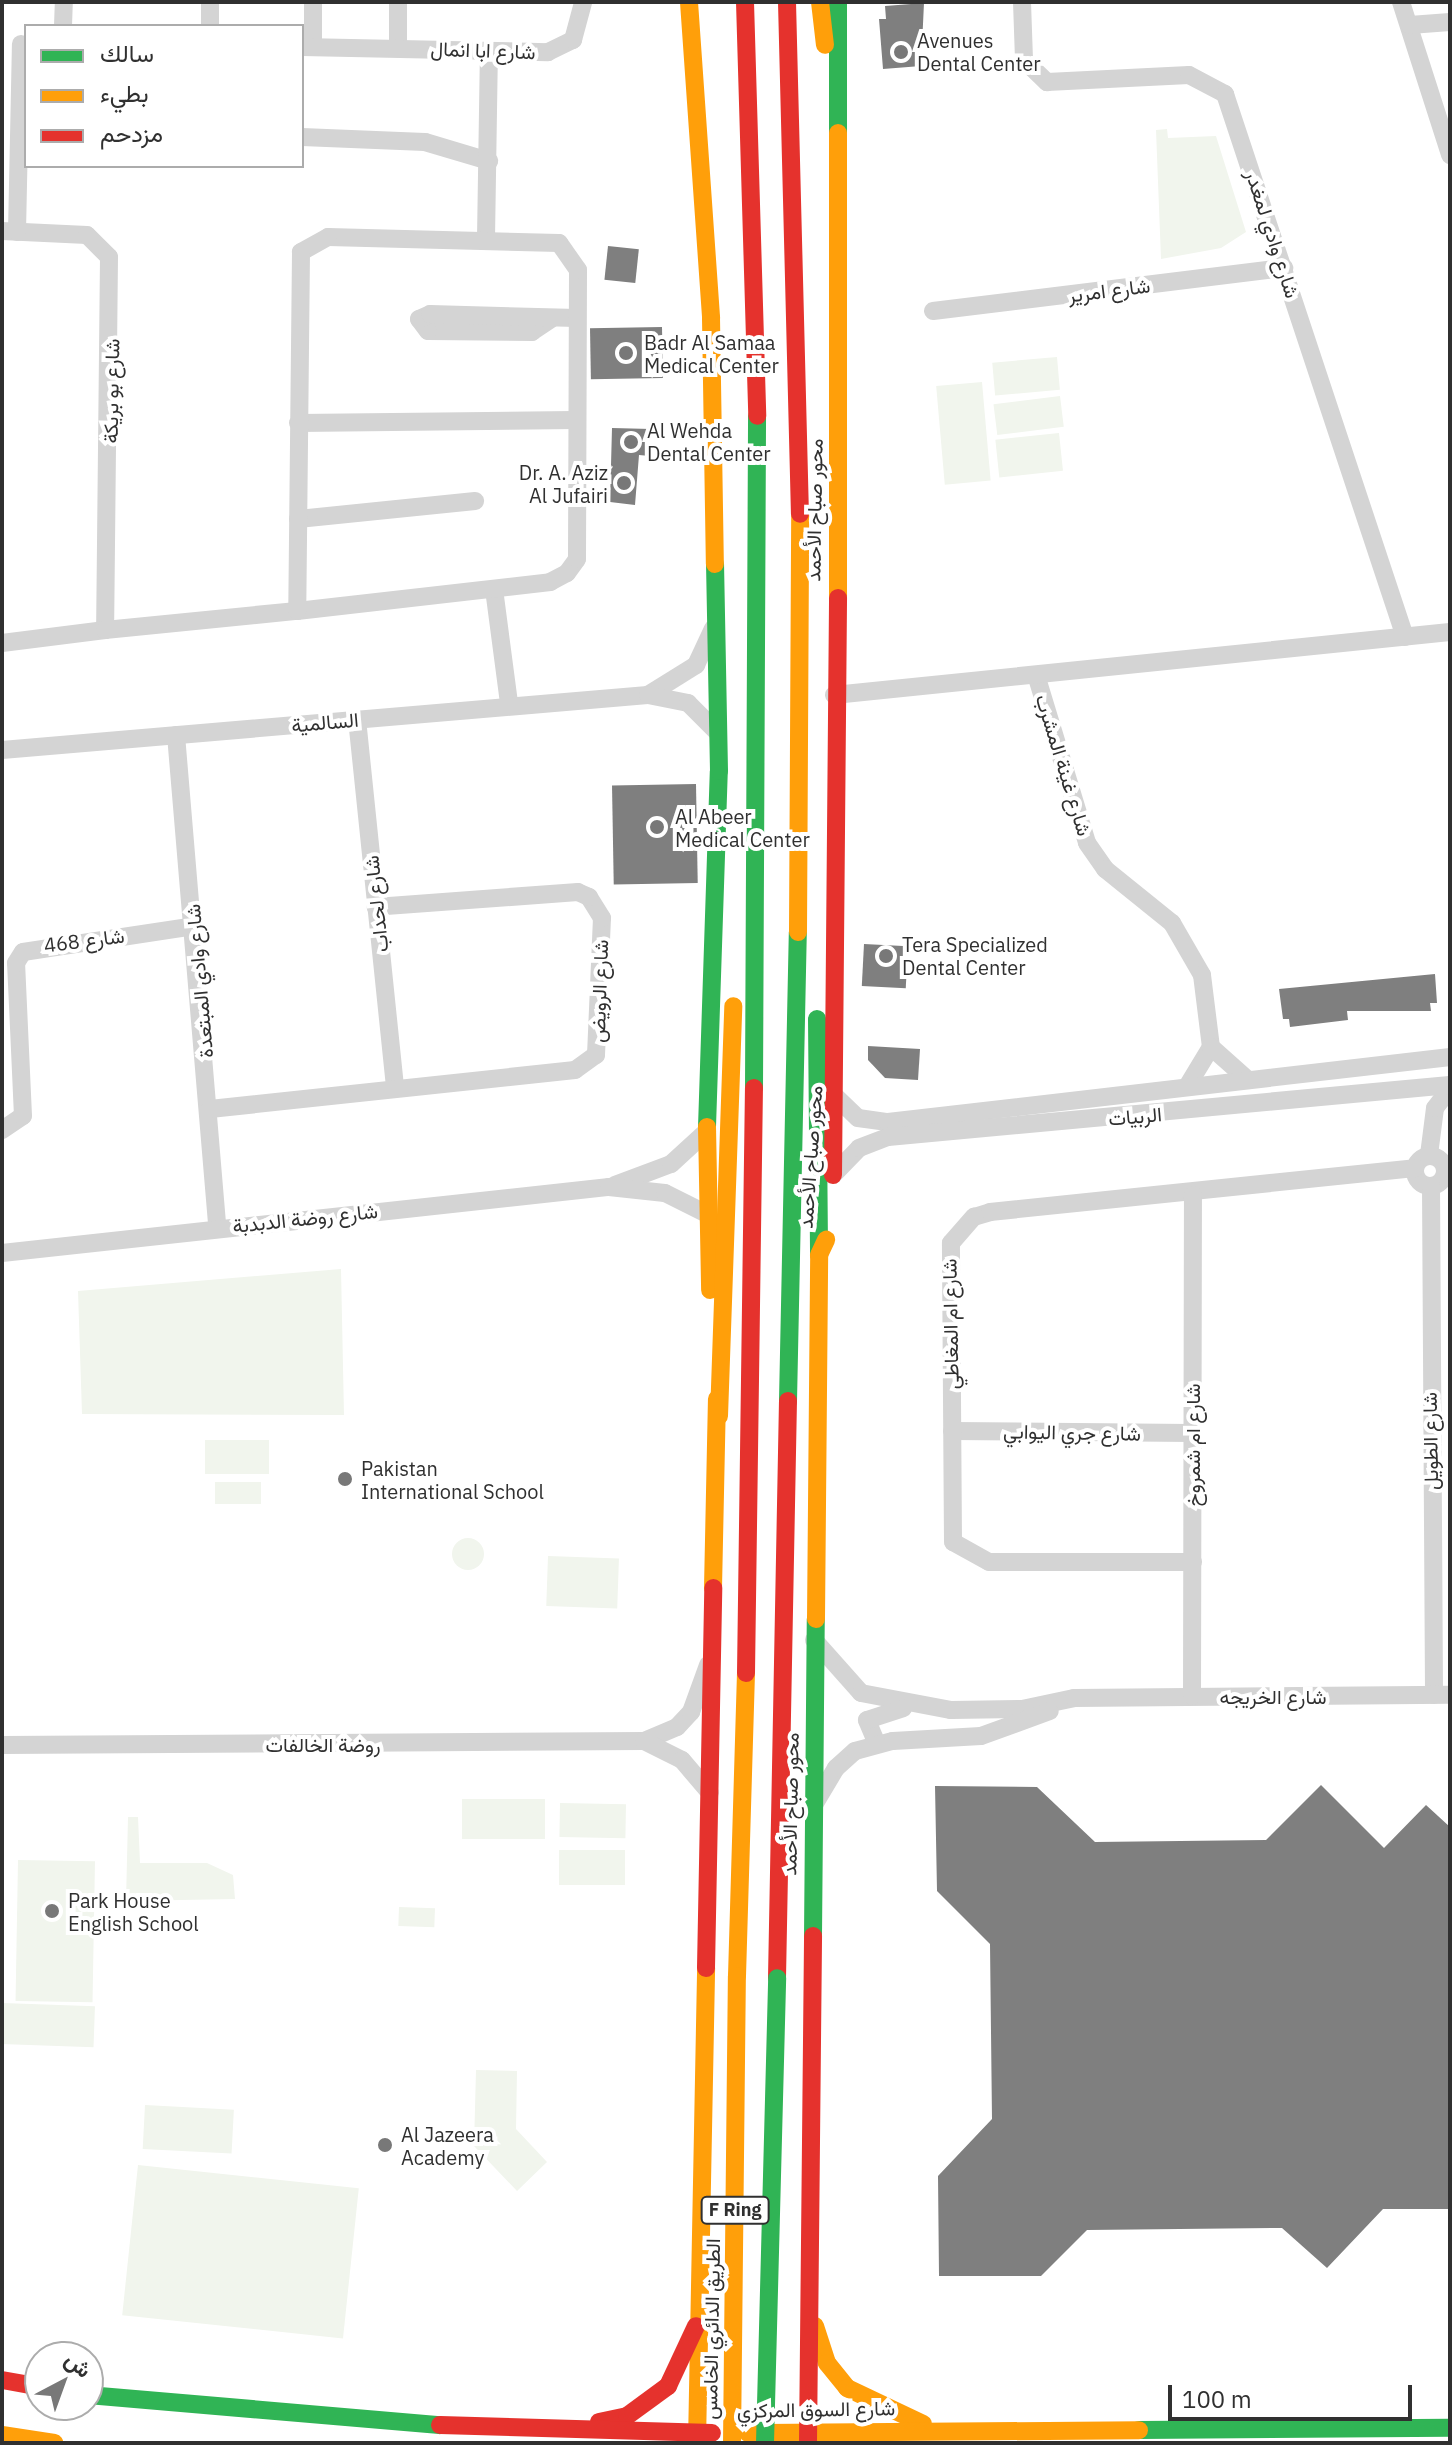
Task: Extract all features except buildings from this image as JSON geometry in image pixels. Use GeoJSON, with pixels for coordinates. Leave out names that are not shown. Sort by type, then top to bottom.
{"type":"FeatureCollection","features":[{"type":"Feature","properties":{"kind":"main road"},"geometry":{"type":"LineString","coordinates":[[689,2],[711,318],[718,733],[707,1214],[719,1416]]}},
{"type":"Feature","properties":{"kind":"main road"},"geometry":{"type":"LineString","coordinates":[[567,2429],[627,2416],[651,2403],[680,2367],[704,2305],[710,1793],[719,1416],[735,950],[745,829],[756,776],[757,371],[745,2]]}},
{"type":"Feature","properties":{"kind":"main road","name":"محور صباح الأحمد"},"geometry":{"type":"LineString","coordinates":[[765,2443],[777,1978],[800,668],[787,2]]}},
{"type":"Feature","properties":{"kind":"main road"},"geometry":{"type":"LineString","coordinates":[[820,2],[827,60],[837,81]]}},
{"type":"Feature","properties":{"kind":"main road","name":"محور صباح الأحمد"},"geometry":{"type":"LineString","coordinates":[[810,2312],[819,1255],[829,1233],[836,1097],[834,695],[840,5]]}},
{"type":"Feature","properties":{"kind":"main road"},"geometry":{"type":"LineString","coordinates":[[800,668],[814,726],[819,1255]]}},
{"type":"Feature","properties":{"kind":"main road","name":"الطريق الدائري الخامس"},"geometry":{"type":"LineString","coordinates":[[732,2443],[737,1976],[751,1520],[756,776]]}},
{"type":"Feature","properties":{"kind":"main road","name":"الطريق الدائري الخامس"},"geometry":{"type":"LineString","coordinates":[[697,2438],[704,2305]]}},
{"type":"Feature","properties":{"kind":"main road"},"geometry":{"type":"LineString","coordinates":[[810,2312],[827,2363],[847,2388],[870,2404],[936,2429]]}},
{"type":"Feature","properties":{"kind":"main road"},"geometry":{"type":"LineString","coordinates":[[808,2438],[810,2312]]}},
{"type":"Feature","properties":{"kind":"main road"},"geometry":{"type":"LineString","coordinates":[[2,2380],[24,2384]]}},
{"type":"Feature","properties":{"kind":"main road","name":"شارع السوق المركزي"},"geometry":{"type":"LineString","coordinates":[[104,2397],[380,2423],[567,2429],[697,2438],[808,2438],[936,2429],[1450,2428]]}},
{"type":"Feature","properties":{"kind":"main road"},"geometry":{"type":"LineString","coordinates":[[2,2435],[54,2443]]}},
{"type":"Feature","properties":{"kind":"street"},"geometry":{"type":"LineString","coordinates":[[63,24],[64,2]]}},
{"type":"Feature","properties":{"kind":"street"},"geometry":{"type":"LineString","coordinates":[[210,2],[210,24]]}},
{"type":"Feature","properties":{"kind":"street"},"geometry":{"type":"LineString","coordinates":[[308,47],[313,2]]}},
{"type":"Feature","properties":{"kind":"street"},"geometry":{"type":"LineString","coordinates":[[398,2],[398,46]]}},
{"type":"Feature","properties":{"kind":"street","name":"شارع ابا انمال"},"geometry":{"type":"LineString","coordinates":[[308,47],[398,46],[489,52],[562,49],[581,24],[583,2]]}},
{"type":"Feature","properties":{"kind":"street","name":"شارع وادي لمغدر"},"geometry":{"type":"LineString","coordinates":[[1022,2],[1024,60],[1047,82],[1189,75],[1215,83],[1231,107],[1405,637]]}},
{"type":"Feature","properties":{"kind":"street"},"geometry":{"type":"LineString","coordinates":[[1401,2],[1450,155]]}},
{"type":"Feature","properties":{"kind":"street"},"geometry":{"type":"LineString","coordinates":[[1410,25],[1450,22]]}},
{"type":"Feature","properties":{"kind":"street","name":"شارع بو بريكة"},"geometry":{"type":"LineString","coordinates":[[16,44],[9,232],[98,239],[113,272],[105,630]]}},
{"type":"Feature","properties":{"kind":"street"},"geometry":{"type":"LineString","coordinates":[[486,238],[489,52]]}},
{"type":"Feature","properties":{"kind":"street"},"geometry":{"type":"LineString","coordinates":[[304,137],[425,142],[489,161]]}},
{"type":"Feature","properties":{"kind":"street"},"geometry":{"type":"LineString","coordinates":[[2,643],[105,630],[297,611],[550,582],[574,566],[578,270],[567,249],[550,240],[486,238],[328,237],[309,244],[298,262],[297,611]]}},
{"type":"Feature","properties":{"kind":"street","name":"شارع امرير"},"geometry":{"type":"LineString","coordinates":[[933,311],[1284,268]]}},
{"type":"Feature","properties":{"kind":"street"},"geometry":{"type":"LineString","coordinates":[[482,323],[577,318]]}},
{"type":"Feature","properties":{"kind":"street"},"geometry":{"type":"LineString","coordinates":[[298,423],[574,420]]}},
{"type":"Feature","properties":{"kind":"street"},"geometry":{"type":"LineString","coordinates":[[298,519],[475,501]]}},
{"type":"Feature","properties":{"kind":"street"},"geometry":{"type":"LineString","coordinates":[[494,589],[509,703]]}},
{"type":"Feature","properties":{"kind":"street","name":"السالمية"},"geometry":{"type":"LineString","coordinates":[[648,695],[696,665],[717,618]]}},
{"type":"Feature","properties":{"kind":"street","name":"شارع غينة المشرب"},"geometry":{"type":"LineString","coordinates":[[834,695],[1037,678],[1450,632]]}},
{"type":"Feature","properties":{"kind":"street","name":"شارع غينة المشرب"},"geometry":{"type":"LineString","coordinates":[[1037,678],[1087,843],[1105,869],[1172,923],[1190,947],[1202,975],[1211,1047]]}},
{"type":"Feature","properties":{"kind":"street","name":"السالمية"},"geometry":{"type":"LineString","coordinates":[[2,750],[509,703],[648,695],[688,703],[718,733]]}},
{"type":"Feature","properties":{"kind":"street","name":"شارع لحداب"},"geometry":{"type":"LineString","coordinates":[[357,719],[395,1088]]}},
{"type":"Feature","properties":{"kind":"street","name":"شارع وادي المبتعدة"},"geometry":{"type":"LineString","coordinates":[[176,735],[210,1109],[217,1227]]}},
{"type":"Feature","properties":{"kind":"street","name":"شارع الرويض"},"geometry":{"type":"LineString","coordinates":[[210,1109],[575,1070],[587,1063],[599,1042],[602,918],[589,897],[578,892],[376,907]]}},
{"type":"Feature","properties":{"kind":"street","name":"شارع 468"},"geometry":{"type":"LineString","coordinates":[[2,1130],[23,1116],[16,963],[23,952],[194,926]]}},
{"type":"Feature","properties":{"kind":"street"},"geometry":{"type":"LineString","coordinates":[[1188,1085],[1211,1047],[1247,1079]]}},
{"type":"Feature","properties":{"kind":"street","name":"الربيات"},"geometry":{"type":"LineString","coordinates":[[836,1097],[858,1118],[888,1122],[1450,1057]]}},
{"type":"Feature","properties":{"kind":"street"},"geometry":{"type":"LineString","coordinates":[[1431,1186],[1419,1181],[1415,1168],[1429,1155],[1435,1108],[1450,1087]]}},
{"type":"Feature","properties":{"kind":"street","name":"الربيات"},"geometry":{"type":"LineString","coordinates":[[833,1175],[859,1148],[888,1137],[1450,1087]]}},
{"type":"Feature","properties":{"kind":"street","name":"شارع روضة الدبدبة"},"geometry":{"type":"LineString","coordinates":[[609,1187],[671,1164],[707,1131]]}},
{"type":"Feature","properties":{"kind":"street","name":"شارع الطويل"},"geometry":{"type":"LineString","coordinates":[[1429,1155],[1446,1170],[1431,1186],[1442,1695]]}},
{"type":"Feature","properties":{"kind":"street","name":"شارع ام المغاطي"},"geometry":{"type":"LineString","coordinates":[[1193,1562],[989,1562],[961,1551],[949,1530],[952,1431],[948,1260],[960,1229],[990,1212],[1193,1195],[1415,1168]]}},
{"type":"Feature","properties":{"kind":"street","name":"شارع روضة الدبدبة"},"geometry":{"type":"LineString","coordinates":[[2,1253],[217,1227],[609,1187],[665,1193],[707,1214]]}},
{"type":"Feature","properties":{"kind":"street","name":"شارع ام شمروخ"},"geometry":{"type":"LineString","coordinates":[[1192,1696],[1193,1195]]}},
{"type":"Feature","properties":{"kind":"street","name":"شارع جري اليوابي"},"geometry":{"type":"LineString","coordinates":[[952,1431],[1192,1433]]}},
{"type":"Feature","properties":{"kind":"street","name":"شارع الخريجه"},"geometry":{"type":"LineString","coordinates":[[814,1640],[856,1690],[910,1706],[997,1712],[1095,1699],[1442,1695]]}},
{"type":"Feature","properties":{"kind":"street","name":"روضة الخالفات"},"geometry":{"type":"LineString","coordinates":[[2,1745],[644,1741],[677,1727],[691,1712],[713,1651]]}},
{"type":"Feature","properties":{"kind":"street","name":"شارع الخريجه"},"geometry":{"type":"LineString","coordinates":[[812,1810],[850,1753],[877,1744],[981,1736],[1095,1699]]}},
{"type":"Feature","properties":{"kind":"street","name":"شارع الخريجه"},"geometry":{"type":"LineString","coordinates":[[877,1744],[867,1720],[910,1706]]}},
{"type":"Feature","properties":{"kind":"street","name":"روضة الخالفات"},"geometry":{"type":"LineString","coordinates":[[644,1741],[682,1760],[710,1793]]}},
{"type":"Feature","properties":{"kind":"shaded area"},"geometry":{"type":"Polygon","coordinates":[[[1167,129],[1168,138],[1216,136],[1246,232],[1221,248],[1161,259],[1156,130],[1167,129]]]}},
{"type":"Feature","properties":{"kind":"shaded area"},"geometry":{"type":"Polygon","coordinates":[[[1057,357],[1060,390],[995,396],[992,363],[1057,357]]]}},
{"type":"Feature","properties":{"kind":"shaded area"},"geometry":{"type":"Polygon","coordinates":[[[982,382],[991,481],[945,485],[936,386],[982,382]]]}},
{"type":"Feature","properties":{"kind":"shaded area"},"geometry":{"type":"Polygon","coordinates":[[[1060,396],[1064,427],[997,435],[993,404],[1060,396]]]}},
{"type":"Feature","properties":{"kind":"shaded area"},"geometry":{"type":"Polygon","coordinates":[[[1059,433],[1063,471],[999,477],[995,440],[1059,433]]]}},
{"type":"Feature","properties":{"kind":"shaded area"},"geometry":{"type":"Polygon","coordinates":[[[341,1269],[344,1415],[82,1414],[78,1291],[341,1269]]]}},
{"type":"Feature","properties":{"kind":"shaded area"},"geometry":{"type":"Polygon","coordinates":[[[205,1440],[269,1440],[269,1474],[205,1474],[205,1440]]]}},
{"type":"Feature","properties":{"kind":"shaded area"},"geometry":{"type":"Polygon","coordinates":[[[215,1482],[261,1482],[261,1504],[215,1504],[215,1482]]]}},
{"type":"Feature","properties":{"kind":"shaded area"},"geometry":{"type":"Polygon","coordinates":[[[468,1538],[479,1543],[484,1554],[479,1565],[468,1570],[457,1565],[452,1554],[457,1543],[468,1538]]]}},
{"type":"Feature","properties":{"kind":"shaded area"},"geometry":{"type":"Polygon","coordinates":[[[548,1556],[619,1558],[617,1608],[546,1606],[548,1556]]]}},
{"type":"Feature","properties":{"kind":"shaded area"},"geometry":{"type":"Polygon","coordinates":[[[462,1799],[545,1799],[545,1839],[462,1839],[462,1799]]]}},
{"type":"Feature","properties":{"kind":"shaded area"},"geometry":{"type":"Polygon","coordinates":[[[560,1803],[626,1804],[625,1838],[559,1837],[560,1803]]]}},
{"type":"Feature","properties":{"kind":"shaded area"},"geometry":{"type":"Polygon","coordinates":[[[128,1817],[138,1817],[140,1863],[207,1863],[233,1875],[235,1899],[126,1901],[128,1817]]]}},
{"type":"Feature","properties":{"kind":"shaded area"},"geometry":{"type":"Polygon","coordinates":[[[559,1850],[625,1850],[625,1885],[559,1885],[559,1850]]]}},
{"type":"Feature","properties":{"kind":"shaded area"},"geometry":{"type":"Polygon","coordinates":[[[18,1860],[95,1861],[93,2002],[16,2001],[18,1860]]]}},
{"type":"Feature","properties":{"kind":"shaded area"},"geometry":{"type":"Polygon","coordinates":[[[399,1907],[435,1908],[434,1927],[398,1926],[399,1907]]]}},
{"type":"Feature","properties":{"kind":"shaded area"},"geometry":{"type":"Polygon","coordinates":[[[2,2003],[95,2006],[94,2047],[2,2044],[2,2003]]]}},
{"type":"Feature","properties":{"kind":"shaded area"},"geometry":{"type":"Polygon","coordinates":[[[476,2070],[517,2071],[516,2129],[547,2162],[517,2191],[474,2146],[476,2070]]]}},
{"type":"Feature","properties":{"kind":"shaded area"},"geometry":{"type":"Polygon","coordinates":[[[145,2105],[234,2110],[232,2154],[143,2149],[145,2105]]]}},
{"type":"Feature","properties":{"kind":"shaded area"},"geometry":{"type":"Polygon","coordinates":[[[138,2165],[359,2188],[343,2338],[122,2315],[138,2165]]]}},
{"type":"Feature","properties":{"kind":"traffic: fast"},"geometry":{"type":"LineString","coordinates":[[838,2],[838,133]]}},
{"type":"Feature","properties":{"kind":"traffic: fast"},"geometry":{"type":"LineString","coordinates":[[754,1088],[757,416]]}},
{"type":"Feature","properties":{"kind":"traffic: fast"},"geometry":{"type":"LineString","coordinates":[[707,1127],[719,771],[715,564]]}},
{"type":"Feature","properties":{"kind":"traffic: fast"},"geometry":{"type":"LineString","coordinates":[[788,1401],[798,932]]}},
{"type":"Feature","properties":{"kind":"traffic: fast"},"geometry":{"type":"LineString","coordinates":[[817,1019],[819,1255]]}},
{"type":"Feature","properties":{"kind":"traffic: fast"},"geometry":{"type":"LineString","coordinates":[[813,1936],[816,1619]]}},
{"type":"Feature","properties":{"kind":"traffic: fast"},"geometry":{"type":"LineString","coordinates":[[765,2443],[777,1978]]}},
{"type":"Feature","properties":{"kind":"traffic: fast"},"geometry":{"type":"LineString","coordinates":[[104,2396],[440,2425]]}},
{"type":"Feature","properties":{"kind":"traffic: fast"},"geometry":{"type":"LineString","coordinates":[[1139,2430],[1450,2428]]}},
{"type":"Feature","properties":{"kind":"traffic: slow"},"geometry":{"type":"LineString","coordinates":[[689,2],[711,318],[715,564]]}},
{"type":"Feature","properties":{"kind":"traffic: slow"},"geometry":{"type":"LineString","coordinates":[[820,2],[825,45]]}},
{"type":"Feature","properties":{"kind":"traffic: slow"},"geometry":{"type":"LineString","coordinates":[[838,133],[838,598]]}},
{"type":"Feature","properties":{"kind":"traffic: slow"},"geometry":{"type":"LineString","coordinates":[[798,932],[800,514]]}},
{"type":"Feature","properties":{"kind":"traffic: slow"},"geometry":{"type":"LineString","coordinates":[[719,1416],[733,1006]]}},
{"type":"Feature","properties":{"kind":"traffic: slow"},"geometry":{"type":"LineString","coordinates":[[707,1127],[710,1290]]}},
{"type":"Feature","properties":{"kind":"traffic: slow"},"geometry":{"type":"LineString","coordinates":[[816,1619],[819,1255],[826,1240]]}},
{"type":"Feature","properties":{"kind":"traffic: slow"},"geometry":{"type":"LineString","coordinates":[[713,1588],[717,1399]]}},
{"type":"Feature","properties":{"kind":"traffic: slow"},"geometry":{"type":"LineString","coordinates":[[737,1976],[746,1673]]}},
{"type":"Feature","properties":{"kind":"traffic: slow"},"geometry":{"type":"LineString","coordinates":[[697,2443],[706,1968]]}},
{"type":"Feature","properties":{"kind":"traffic: slow"},"geometry":{"type":"LineString","coordinates":[[732,2443],[737,1976]]}},
{"type":"Feature","properties":{"kind":"traffic: slow"},"geometry":{"type":"LineString","coordinates":[[815,2326],[827,2363],[847,2388],[923,2424]]}},
{"type":"Feature","properties":{"kind":"traffic: slow"},"geometry":{"type":"LineString","coordinates":[[748,2433],[1139,2430]]}},
{"type":"Feature","properties":{"kind":"traffic: slow"},"geometry":{"type":"LineString","coordinates":[[2,2435],[54,2443]]}},
{"type":"Feature","properties":{"kind":"traffic: jam"},"geometry":{"type":"LineString","coordinates":[[745,2],[757,416]]}},
{"type":"Feature","properties":{"kind":"traffic: jam"},"geometry":{"type":"LineString","coordinates":[[787,2],[800,514]]}},
{"type":"Feature","properties":{"kind":"traffic: jam"},"geometry":{"type":"LineString","coordinates":[[833,1175],[838,598]]}},
{"type":"Feature","properties":{"kind":"traffic: jam"},"geometry":{"type":"LineString","coordinates":[[746,1673],[754,1088]]}},
{"type":"Feature","properties":{"kind":"traffic: jam"},"geometry":{"type":"LineString","coordinates":[[777,1978],[788,1401]]}},
{"type":"Feature","properties":{"kind":"traffic: jam"},"geometry":{"type":"LineString","coordinates":[[706,1968],[713,1588]]}},
{"type":"Feature","properties":{"kind":"traffic: jam"},"geometry":{"type":"LineString","coordinates":[[808,2443],[813,1936]]}},
{"type":"Feature","properties":{"kind":"traffic: jam"},"geometry":{"type":"LineString","coordinates":[[599,2422],[627,2416],[668,2386],[696,2326]]}},
{"type":"Feature","properties":{"kind":"traffic: jam"},"geometry":{"type":"LineString","coordinates":[[2,2380],[24,2384]]}},
{"type":"Feature","properties":{"kind":"traffic: jam"},"geometry":{"type":"LineString","coordinates":[[440,2425],[712,2433]]}},
{"type":"Feature","properties":{"kind":"place","name":"Avenues Dental Center"},"geometry":{"type":"Point","coordinates":[901,52]}},
{"type":"Feature","properties":{"kind":"place","name":"Badr Al Samaa Medical Center"},"geometry":{"type":"Point","coordinates":[626,353]}},
{"type":"Feature","properties":{"kind":"place","name":"Al Wehda Dental Center"},"geometry":{"type":"Point","coordinates":[631,442]}},
{"type":"Feature","properties":{"kind":"place","name":"Dr. A. Aziz Al Jufairi"},"geometry":{"type":"Point","coordinates":[624,483]}},
{"type":"Feature","properties":{"kind":"place","name":"Al Abeer Medical Center"},"geometry":{"type":"Point","coordinates":[657,827]}},
{"type":"Feature","properties":{"kind":"place","name":"Tera Specialized Dental Center"},"geometry":{"type":"Point","coordinates":[886,956]}},
{"type":"Feature","properties":{"kind":"place","name":"Pakistan International School"},"geometry":{"type":"Point","coordinates":[345,1479]}},
{"type":"Feature","properties":{"kind":"place","name":"Park House English School"},"geometry":{"type":"Point","coordinates":[52,1911]}},
{"type":"Feature","properties":{"kind":"place","name":"Al Jazeera Academy"},"geometry":{"type":"Point","coordinates":[385,2145]}}]}
